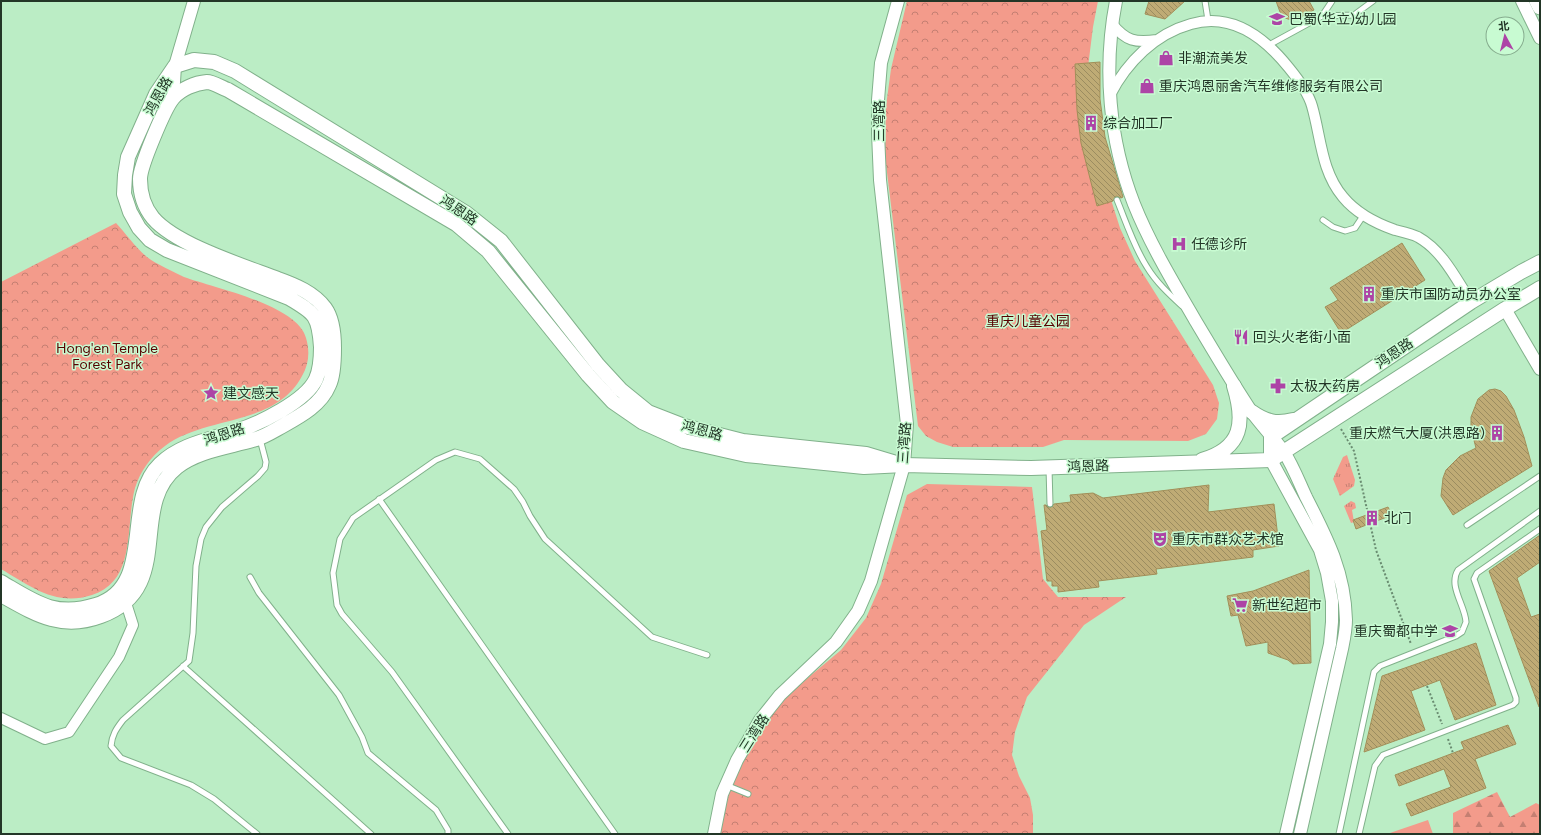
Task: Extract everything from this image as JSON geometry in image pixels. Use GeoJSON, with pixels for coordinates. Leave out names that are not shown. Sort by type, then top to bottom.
{"type":"FeatureCollection","features":[{"type":"Feature","properties":{"kind":"main road"},"geometry":{"type":"LineString","coordinates":[[1537,1],[1540,7]]}},
{"type":"Feature","properties":{"kind":"main road","name":"鸿恩路"},"geometry":{"type":"LineString","coordinates":[[1,582],[38,604],[51,608],[76,610],[102,604],[113,597],[123,587],[129,576],[133,563],[144,492],[150,478],[158,466],[180,449],[238,431],[272,416],[304,396],[316,380],[321,356],[320,332],[317,320],[306,307],[289,298],[166,250],[150,240],[139,228],[130,212],[124,194],[128,157],[156,94],[175,66],[194,60],[214,62],[235,71],[466,213],[501,241],[598,365],[621,390],[648,412],[684,426],[743,441],[866,454],[904,465]]}},
{"type":"Feature","properties":{"kind":"main road","name":"鸿恩路"},"geometry":{"type":"LineString","coordinates":[[1,595],[35,614],[62,622],[91,620],[105,615],[126,603],[141,580],[146,566],[153,511],[157,496],[164,481],[176,468],[194,457],[260,438],[299,417],[318,402],[330,384],[334,350],[333,331],[330,316],[324,306],[316,298],[294,285],[193,246],[168,232],[153,218],[142,200],[140,178],[145,157],[173,98],[191,86],[208,82],[228,90],[456,224],[488,251],[588,375],[613,402],[642,422],[684,441],[746,455],[864,467],[904,465],[1031,468],[1188,464],[1271,460],[1540,288]]}},
{"type":"Feature","properties":{"kind":"main road","name":"鸿恩路"},"geometry":{"type":"LineString","coordinates":[[1271,437],[1471,302],[1540,262]]}},
{"type":"Feature","properties":{"kind":"main road"},"geometry":{"type":"LineString","coordinates":[[1188,464],[1212,457],[1226,448],[1235,437],[1240,425],[1241,414],[1234,386]]}},
{"type":"Feature","properties":{"kind":"main road"},"geometry":{"type":"LineString","coordinates":[[1252,412],[1262,419],[1272,422],[1283,422],[1298,419]]}},
{"type":"Feature","properties":{"kind":"main road"},"geometry":{"type":"LineString","coordinates":[[1271,437],[1271,460]]}},
{"type":"Feature","properties":{"kind":"street"},"geometry":{"type":"LineString","coordinates":[[173,98],[175,66],[194,1]]}},
{"type":"Feature","properties":{"kind":"street","name":"三湾路"},"geometry":{"type":"LineString","coordinates":[[714,834],[722,794],[737,760],[760,720],[780,695],[836,642],[858,611],[871,581],[904,465],[907,424],[880,180],[878,133],[878,100],[881,63],[898,1]]}},
{"type":"Feature","properties":{"kind":"street"},"geometry":{"type":"LineString","coordinates":[[1116,1],[1109,45],[1110,95],[1123,170],[1134,203],[1159,256],[1234,386],[1284,453],[1330,545],[1339,570],[1344,597],[1346,622],[1342,649],[1300,834]]}},
{"type":"Feature","properties":{"kind":"street"},"geometry":{"type":"LineString","coordinates":[[1522,1],[1540,38]]}},
{"type":"Feature","properties":{"kind":"street"},"geometry":{"type":"LineString","coordinates":[[1110,95],[1118,78],[1126,68],[1157,40],[1170,32],[1187,25],[1208,20],[1221,21],[1247,29],[1260,38],[1293,73],[1307,94],[1312,106],[1323,156],[1331,178],[1341,196],[1353,209],[1364,216],[1388,227],[1417,236],[1429,244],[1439,253],[1471,302]]}},
{"type":"Feature","properties":{"kind":"street"},"geometry":{"type":"LineString","coordinates":[[1112,24],[1121,34],[1130,40],[1142,42],[1157,40]]}},
{"type":"Feature","properties":{"kind":"street"},"geometry":{"type":"LineString","coordinates":[[1505,309],[1540,369]]}},
{"type":"Feature","properties":{"kind":"street"},"geometry":{"type":"LineString","coordinates":[[1271,460],[1320,550],[1328,573],[1332,601],[1330,644],[1286,834]]}},
{"type":"Feature","properties":{"kind":"street"},"geometry":{"type":"LineString","coordinates":[[1,718],[45,739],[69,732],[119,657],[133,624],[126,603]]}},
{"type":"Feature","properties":{"kind":"lane"},"geometry":{"type":"LineString","coordinates":[[1205,1],[1208,20]]}},
{"type":"Feature","properties":{"kind":"lane"},"geometry":{"type":"LineString","coordinates":[[1268,46],[1322,16],[1332,1]]}},
{"type":"Feature","properties":{"kind":"lane"},"geometry":{"type":"LineString","coordinates":[[1322,16],[1354,15],[1373,1]]}},
{"type":"Feature","properties":{"kind":"lane"},"geometry":{"type":"LineString","coordinates":[[1117,200],[1135,245],[1147,268],[1165,291],[1194,317]]}},
{"type":"Feature","properties":{"kind":"lane"},"geometry":{"type":"LineString","coordinates":[[1323,220],[1345,231],[1355,228],[1364,216]]}},
{"type":"Feature","properties":{"kind":"lane"},"geometry":{"type":"LineString","coordinates":[[257,834],[214,799],[191,785],[121,758],[111,746],[115,730],[123,720],[189,661],[192,647],[196,566],[201,539],[206,527],[222,507],[258,476],[265,468],[266,462],[260,438]]}},
{"type":"Feature","properties":{"kind":"lane"},"geometry":{"type":"LineString","coordinates":[[508,834],[392,672],[342,614],[337,605],[333,572],[340,539],[353,518],[436,460],[455,452],[480,459],[514,489],[545,539],[634,622],[652,637],[707,654]]}},
{"type":"Feature","properties":{"kind":"lane"},"geometry":{"type":"LineString","coordinates":[[1049,467],[1050,504]]}},
{"type":"Feature","properties":{"kind":"lane"},"geometry":{"type":"LineString","coordinates":[[1467,525],[1540,476]]}},
{"type":"Feature","properties":{"kind":"lane"},"geometry":{"type":"LineString","coordinates":[[379,499],[615,834]]}},
{"type":"Feature","properties":{"kind":"lane"},"geometry":{"type":"LineString","coordinates":[[1339,834],[1374,672],[1380,666],[1456,636],[1462,632],[1466,622],[1455,587],[1455,575],[1458,570],[1540,511]]}},
{"type":"Feature","properties":{"kind":"lane"},"geometry":{"type":"LineString","coordinates":[[1359,834],[1375,766],[1383,755],[1513,705],[1516,702],[1516,698],[1474,578],[1477,572],[1540,529]]}},
{"type":"Feature","properties":{"kind":"lane"},"geometry":{"type":"LineString","coordinates":[[250,577],[259,594],[339,695],[359,731],[368,753],[436,810],[448,830],[448,834]]}},
{"type":"Feature","properties":{"kind":"lane"},"geometry":{"type":"LineString","coordinates":[[183,666],[371,834]]}},
{"type":"Feature","properties":{"kind":"lane"},"geometry":{"type":"LineString","coordinates":[[726,785],[748,794]]}},
{"type":"Feature","properties":{"kind":"path"},"geometry":{"type":"LineString","coordinates":[[1335,420],[1354,451],[1376,550],[1409,637]]}},
{"type":"Feature","properties":{"kind":"path"},"geometry":{"type":"LineString","coordinates":[[1427,686],[1442,725]]}},
{"type":"Feature","properties":{"kind":"green space","name":"重庆儿童公园"},"geometry":{"type":"Polygon","coordinates":[[[907,1],[1098,1],[1088,67],[1107,187],[1120,228],[1135,261],[1213,385],[1219,403],[1217,419],[1206,434],[1188,441],[1064,440],[1043,447],[953,447],[937,442],[926,436],[918,426],[885,156],[886,106],[891,69],[907,1]]]}},
{"type":"Feature","properties":{"kind":"green space","name":"Hong'en Temple Forest Park"},"geometry":{"type":"Polygon","coordinates":[[[116,223],[143,253],[160,265],[184,277],[253,299],[288,316],[300,326],[306,338],[308,357],[302,376],[290,392],[275,404],[258,412],[200,429],[182,436],[165,446],[155,455],[143,470],[135,488],[127,550],[123,565],[116,578],[106,588],[92,595],[79,598],[55,597],[33,588],[1,569],[1,282],[116,223]]]}},
{"type":"Feature","properties":{"kind":"green space"},"geometry":{"type":"Polygon","coordinates":[[[1347,455],[1355,480],[1354,486],[1340,496],[1333,479],[1343,457],[1347,455]]]}},
{"type":"Feature","properties":{"kind":"green space"},"geometry":{"type":"Polygon","coordinates":[[[927,484],[1032,487],[1043,579],[1058,597],[1126,597],[1084,625],[1027,697],[1015,732],[1012,755],[1019,776],[1030,798],[1033,815],[1033,834],[719,834],[727,797],[741,762],[763,722],[784,698],[841,650],[866,618],[881,584],[907,495],[927,484]]]}},
{"type":"Feature","properties":{"kind":"green space"},"geometry":{"type":"Polygon","coordinates":[[[1351,501],[1355,503],[1356,508],[1352,510],[1354,522],[1351,523],[1344,506],[1351,501]]]}},
{"type":"Feature","properties":{"kind":"green space"},"geometry":{"type":"Polygon","coordinates":[[[1497,792],[1510,817],[1536,803],[1540,805],[1539,834],[1453,834],[1453,813],[1497,792]]]}},
{"type":"Feature","properties":{"kind":"green space"},"geometry":{"type":"Polygon","coordinates":[[[1428,820],[1433,834],[1387,834],[1428,820]]]}},
{"type":"Feature","properties":{"kind":"building"},"geometry":{"type":"Polygon","coordinates":[[[1149,1],[1185,1],[1165,19],[1145,14],[1149,1]]]}},
{"type":"Feature","properties":{"kind":"building"},"geometry":{"type":"Polygon","coordinates":[[[1276,1],[1309,1],[1314,10],[1299,18],[1293,20],[1288,19],[1283,17],[1276,1]]]}},
{"type":"Feature","properties":{"kind":"building","name":"综合加工厂"},"geometry":{"type":"Polygon","coordinates":[[[1100,62],[1100,99],[1105,137],[1123,197],[1121,198],[1116,196],[1113,201],[1097,206],[1081,143],[1077,110],[1075,64],[1100,62]]]}},
{"type":"Feature","properties":{"kind":"building","name":"重庆市国防动员办公室"},"geometry":{"type":"Polygon","coordinates":[[[1402,243],[1425,280],[1341,333],[1325,307],[1338,300],[1330,288],[1402,243]]]}},
{"type":"Feature","properties":{"kind":"building"},"geometry":{"type":"Polygon","coordinates":[[[1495,389],[1501,391],[1506,396],[1514,410],[1524,437],[1532,466],[1453,515],[1441,496],[1443,478],[1446,470],[1460,456],[1476,448],[1471,429],[1471,417],[1478,399],[1489,390],[1495,389]]]}},
{"type":"Feature","properties":{"kind":"building","name":"重庆市群众艺术馆"},"geometry":{"type":"Polygon","coordinates":[[[1209,485],[1208,512],[1274,504],[1279,546],[1253,550],[1253,557],[1156,569],[1157,574],[1098,581],[1099,587],[1058,592],[1058,586],[1052,586],[1052,581],[1047,581],[1041,531],[1047,530],[1044,505],[1050,508],[1054,504],[1071,502],[1070,495],[1093,493],[1103,498],[1209,485]]]}},
{"type":"Feature","properties":{"kind":"building","name":"北门"},"geometry":{"type":"Polygon","coordinates":[[[1388,507],[1392,515],[1356,529],[1353,520],[1388,507]]]}},
{"type":"Feature","properties":{"kind":"building"},"geometry":{"type":"Polygon","coordinates":[[[1540,535],[1540,562],[1517,578],[1531,617],[1540,614],[1539,707],[1489,571],[1540,535]]]}},
{"type":"Feature","properties":{"kind":"building"},"geometry":{"type":"Polygon","coordinates":[[[1309,570],[1311,663],[1293,664],[1288,660],[1268,653],[1268,642],[1246,646],[1238,615],[1231,616],[1227,596],[1253,591],[1309,570]]]}},
{"type":"Feature","properties":{"kind":"building"},"geometry":{"type":"Polygon","coordinates":[[[1476,643],[1496,705],[1455,720],[1440,680],[1411,691],[1425,730],[1364,752],[1382,676],[1476,643]]]}},
{"type":"Feature","properties":{"kind":"building"},"geometry":{"type":"Polygon","coordinates":[[[1508,725],[1516,744],[1475,759],[1486,788],[1411,816],[1406,804],[1451,787],[1444,769],[1399,786],[1395,775],[1464,749],[1461,742],[1508,725]]]}},
{"type":"Feature","properties":{"kind":"place","name":"巴蜀(华立)幼儿园"},"geometry":{"type":"Point","coordinates":[1277,19]}},
{"type":"Feature","properties":{"kind":"place","name":"非潮流美发"},"geometry":{"type":"Point","coordinates":[1166,58]}},
{"type":"Feature","properties":{"kind":"place","name":"重庆鸿恩丽舍汽车维修服务有限公司"},"geometry":{"type":"Point","coordinates":[1147,86]}},
{"type":"Feature","properties":{"kind":"place","name":"综合加工厂"},"geometry":{"type":"Point","coordinates":[1091,123]}},
{"type":"Feature","properties":{"kind":"place","name":"任德诊所"},"geometry":{"type":"Point","coordinates":[1179,244]}},
{"type":"Feature","properties":{"kind":"place","name":"重庆市国防动员办公室"},"geometry":{"type":"Point","coordinates":[1369,294]}},
{"type":"Feature","properties":{"kind":"place","name":"回头火老街小面"},"geometry":{"type":"Point","coordinates":[1241,337]}},
{"type":"Feature","properties":{"kind":"place","name":"太极大药房"},"geometry":{"type":"Point","coordinates":[1278,386]}},
{"type":"Feature","properties":{"kind":"place","name":"建文感天"},"geometry":{"type":"Point","coordinates":[211,393]}},
{"type":"Feature","properties":{"kind":"place","name":"重庆燃气大厦(洪恩路)"},"geometry":{"type":"Point","coordinates":[1497,433]}},
{"type":"Feature","properties":{"kind":"place","name":"北门"},"geometry":{"type":"Point","coordinates":[1372,518]}},
{"type":"Feature","properties":{"kind":"place","name":"重庆市群众艺术馆"},"geometry":{"type":"Point","coordinates":[1160,539]}},
{"type":"Feature","properties":{"kind":"place","name":"新世纪超市"},"geometry":{"type":"Point","coordinates":[1240,605]}},
{"type":"Feature","properties":{"kind":"place","name":"重庆蜀都中学"},"geometry":{"type":"Point","coordinates":[1450,631]}}]}
